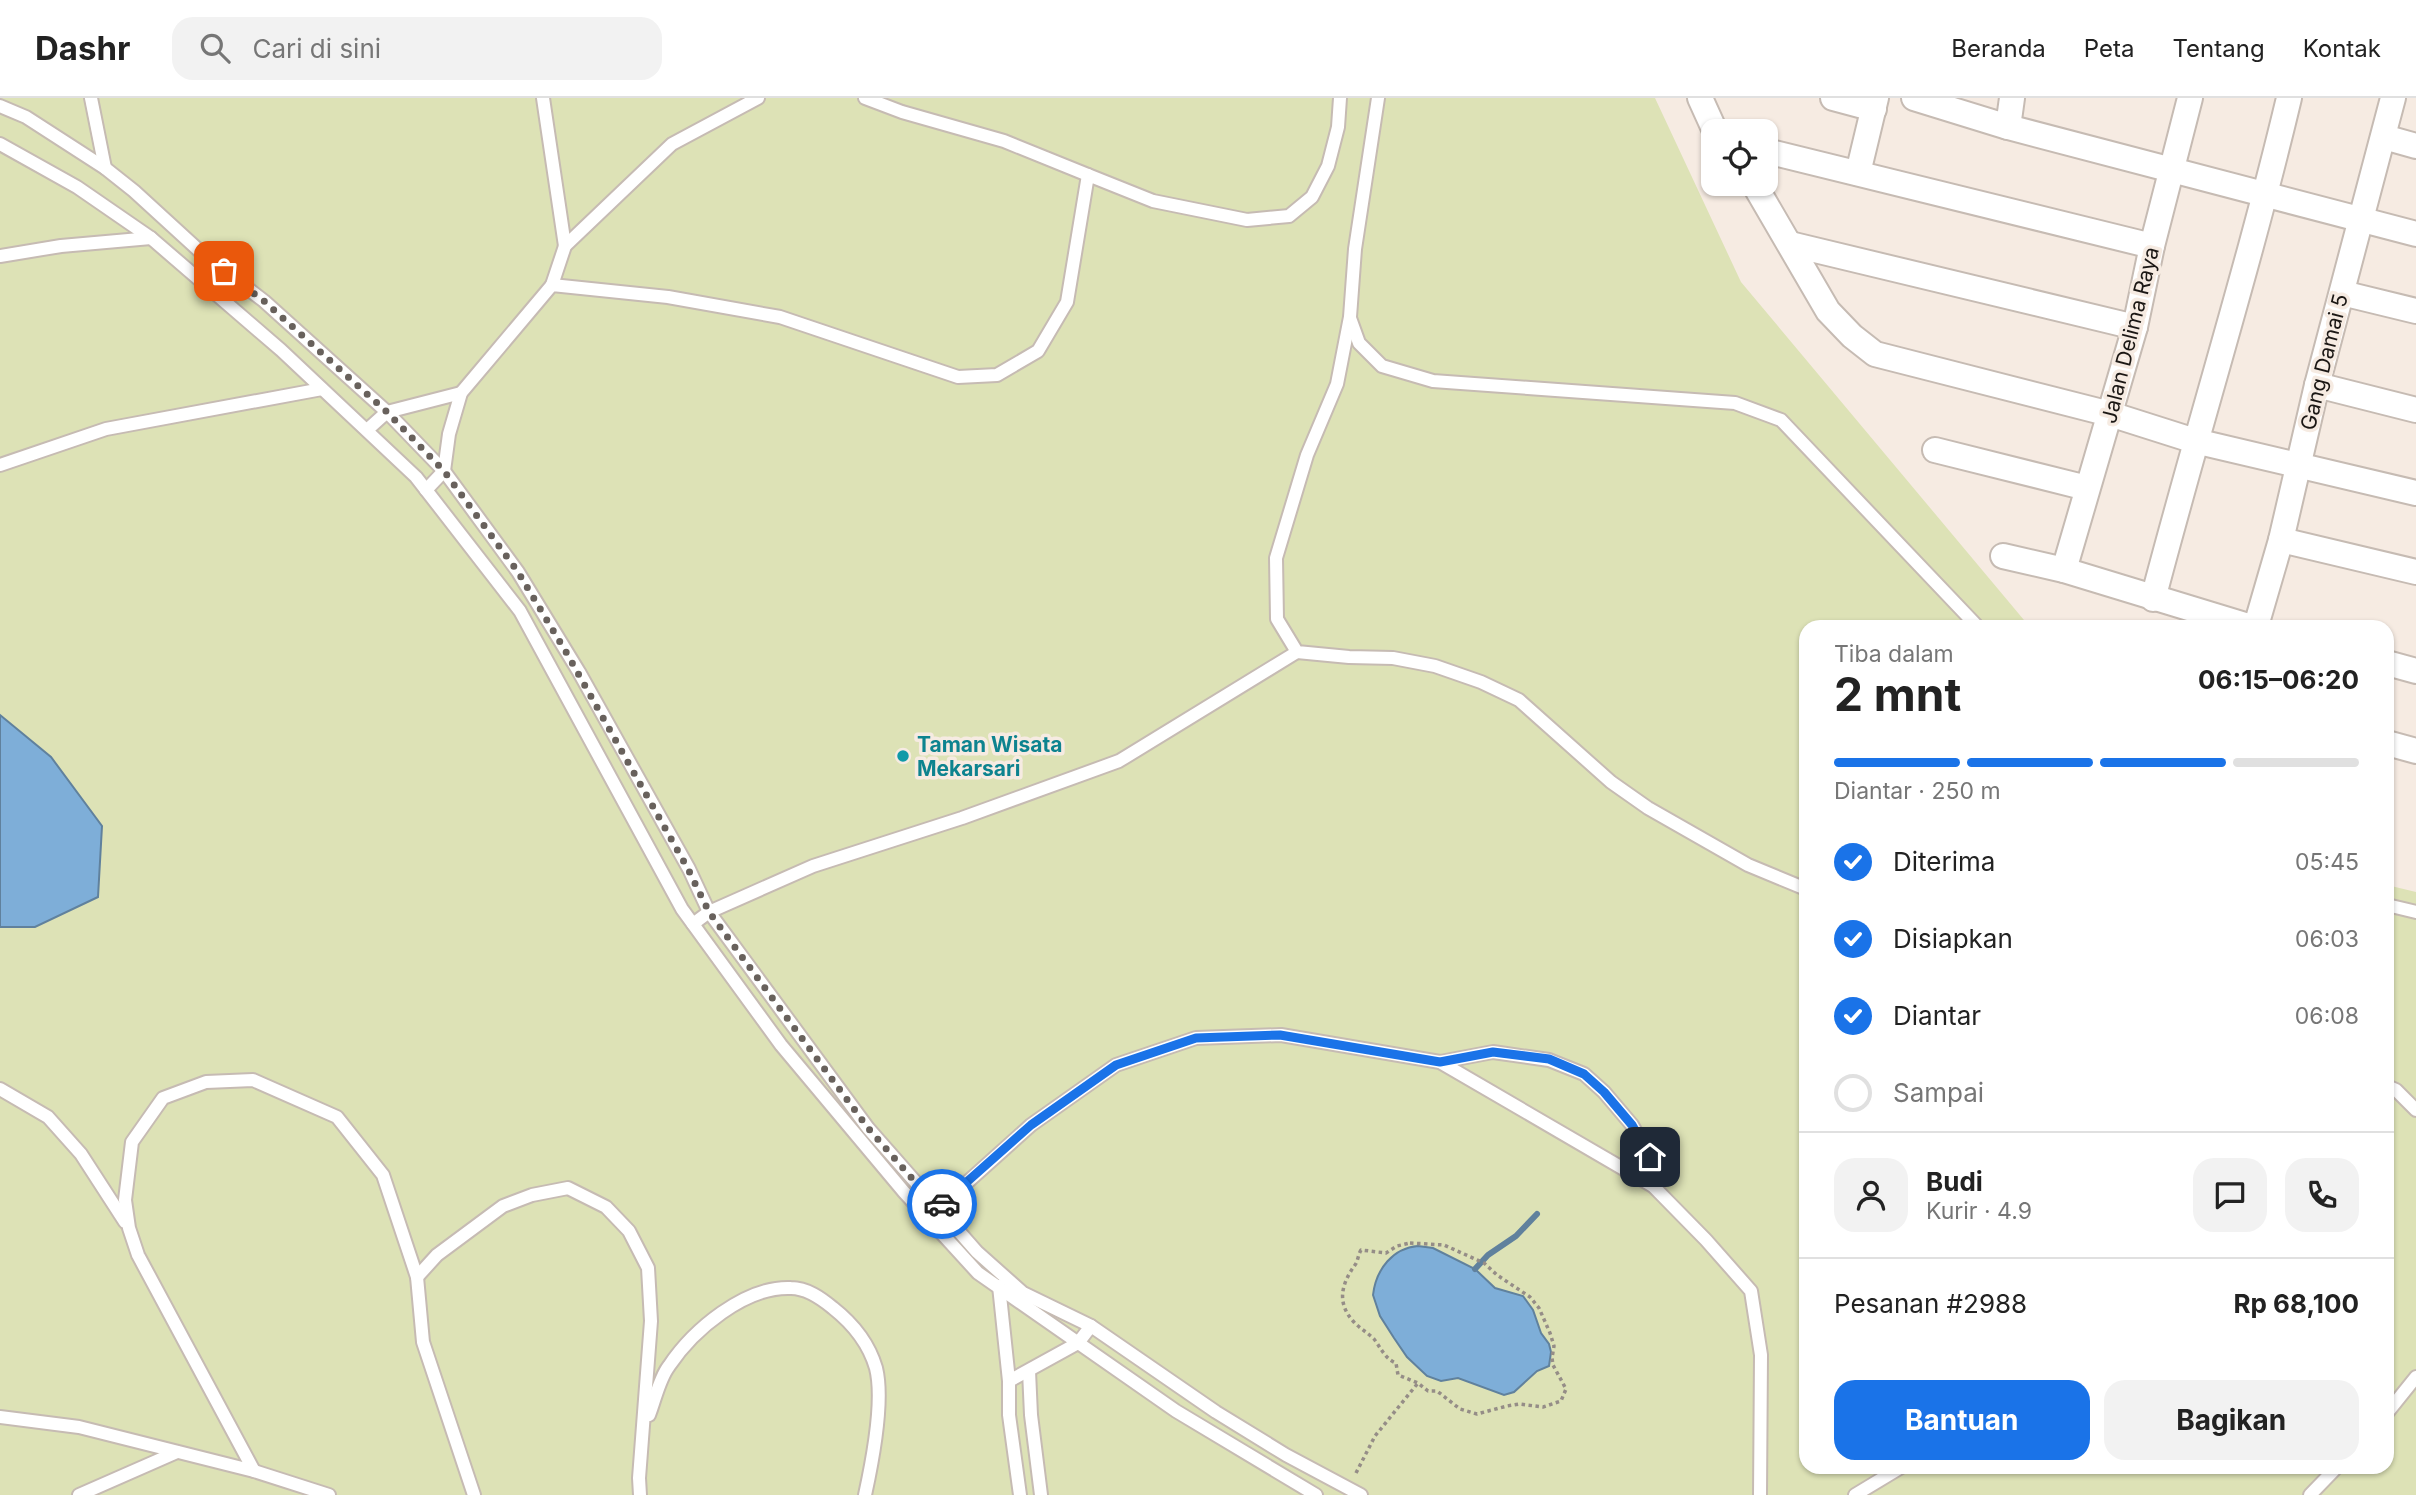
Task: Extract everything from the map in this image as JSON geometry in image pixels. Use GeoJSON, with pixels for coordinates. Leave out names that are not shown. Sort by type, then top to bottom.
{"type":"FeatureCollection","features":[{"type":"Feature","properties":{"kind":"street"},"geometry":{"type":"LineString","coordinates":[[1700,98],[1710,119]]}},
{"type":"Feature","properties":{"kind":"street"},"geometry":{"type":"LineString","coordinates":[[1833,98],[1875,104],[1858,173]]}},
{"type":"Feature","properties":{"kind":"street"},"geometry":{"type":"LineString","coordinates":[[1914,98],[2008,127],[2416,234]]}},
{"type":"Feature","properties":{"kind":"street"},"geometry":{"type":"LineString","coordinates":[[2008,127],[2012,98]]}},
{"type":"Feature","properties":{"kind":"street","name":"Jalan Delima Raya"},"geometry":{"type":"LineString","coordinates":[[2064,570],[2135,327],[2152,246],[2190,98]]}},
{"type":"Feature","properties":{"kind":"street"},"geometry":{"type":"LineString","coordinates":[[2153,598],[2266,194],[2289,98]]}},
{"type":"Feature","properties":{"kind":"street","name":"Gang Damai 5"},"geometry":{"type":"LineString","coordinates":[[2258,620],[2281,540],[2317,385],[2393,98]]}},
{"type":"Feature","properties":{"kind":"street"},"geometry":{"type":"LineString","coordinates":[[2384,137],[2416,146]]}},
{"type":"Feature","properties":{"kind":"street"},"geometry":{"type":"LineString","coordinates":[[1778,154],[2152,246]]}},
{"type":"Feature","properties":{"kind":"street"},"geometry":{"type":"LineString","coordinates":[[1761,196],[1828,311],[1852,336],[1875,354],[2110,414],[2195,441],[2416,493]]}},
{"type":"Feature","properties":{"kind":"street"},"geometry":{"type":"LineString","coordinates":[[1790,244],[2135,327]]}},
{"type":"Feature","properties":{"kind":"street"},"geometry":{"type":"LineString","coordinates":[[2342,293],[2416,311]]}},
{"type":"Feature","properties":{"kind":"street"},"geometry":{"type":"LineString","coordinates":[[2317,385],[2416,410]]}},
{"type":"Feature","properties":{"kind":"street"},"geometry":{"type":"LineString","coordinates":[[1935,450],[2087,488]]}},
{"type":"Feature","properties":{"kind":"street"},"geometry":{"type":"LineString","coordinates":[[2281,540],[2416,572]]}},
{"type":"Feature","properties":{"kind":"street"},"geometry":{"type":"LineString","coordinates":[[2003,556],[2064,570],[2153,598],[2206,620]]}},
{"type":"Feature","properties":{"kind":"street"},"geometry":{"type":"LineString","coordinates":[[2394,665],[2416,671]]}},
{"type":"Feature","properties":{"kind":"street"},"geometry":{"type":"LineString","coordinates":[[2394,745],[2416,751]]}},
{"type":"Feature","properties":{"kind":"lane"},"geometry":{"type":"LineString","coordinates":[[91,98],[105,168]]}},
{"type":"Feature","properties":{"kind":"lane"},"geometry":{"type":"LineString","coordinates":[[426,490],[444,471],[449,434],[461,393],[552,285],[565,246],[543,98]]}},
{"type":"Feature","properties":{"kind":"lane"},"geometry":{"type":"LineString","coordinates":[[565,246],[672,144],[758,98]]}},
{"type":"Feature","properties":{"kind":"lane"},"geometry":{"type":"LineString","coordinates":[[865,98],[902,112],[1004,141],[1153,201],[1247,220],[1289,216],[1312,197],[1328,166],[1338,127],[1340,98]]}},
{"type":"Feature","properties":{"kind":"lane"},"geometry":{"type":"LineString","coordinates":[[1297,652],[1277,619],[1276,558],[1307,455],[1337,384],[1350,317],[1355,249],[1378,98]]}},
{"type":"Feature","properties":{"kind":"lane"},"geometry":{"type":"LineString","coordinates":[[0,106],[26,117],[105,168],[134,191],[205,256],[264,301],[387,412],[444,471],[525,583],[630,765],[709,912],[868,1128],[1001,1283],[1078,1343],[1176,1411],[1316,1495]]}},
{"type":"Feature","properties":{"kind":"lane"},"geometry":{"type":"LineString","coordinates":[[0,144],[77,187],[151,238],[281,350],[416,477],[520,611],[682,909],[781,1045],[904,1192],[978,1273],[1091,1326],[1216,1412],[1286,1455],[1362,1495]]}},
{"type":"Feature","properties":{"kind":"lane"},"geometry":{"type":"LineString","coordinates":[[552,285],[668,297],[780,317],[958,377],[997,375],[1038,351],[1067,302],[1088,175]]}},
{"type":"Feature","properties":{"kind":"lane"},"geometry":{"type":"LineString","coordinates":[[0,256],[61,246],[151,238]]}},
{"type":"Feature","properties":{"kind":"lane"},"geometry":{"type":"LineString","coordinates":[[1350,317],[1360,343],[1382,366],[1433,381],[1735,402],[1781,420],[1971,620]]}},
{"type":"Feature","properties":{"kind":"lane"},"geometry":{"type":"LineString","coordinates":[[0,465],[106,429],[323,389]]}},
{"type":"Feature","properties":{"kind":"lane"},"geometry":{"type":"LineString","coordinates":[[367,430],[387,412],[461,393]]}},
{"type":"Feature","properties":{"kind":"lane"},"geometry":{"type":"LineString","coordinates":[[693,924],[709,912],[813,866],[962,818],[1119,761],[1297,652],[1393,658],[1435,666],[1481,682],[1519,700],[1611,782],[1648,808],[1748,865],[1799,886]]}},
{"type":"Feature","properties":{"kind":"lane"},"geometry":{"type":"LineString","coordinates":[[2394,907],[2416,912]]}},
{"type":"Feature","properties":{"kind":"lane"},"geometry":{"type":"LineString","coordinates":[[928,1219],[1031,1125],[1116,1065],[1196,1038],[1280,1035],[1440,1062],[1493,1052],[1549,1059],[1584,1074],[1604,1092],[1632,1125],[1650,1157],[1653,1186]]}},
{"type":"Feature","properties":{"kind":"lane"},"geometry":{"type":"LineString","coordinates":[[1440,1062],[1653,1186],[1751,1291],[1761,1355],[1760,1495]]}},
{"type":"Feature","properties":{"kind":"lane"},"geometry":{"type":"LineString","coordinates":[[254,1471],[138,1255],[125,1200],[132,1142],[163,1098],[206,1082],[253,1080],[337,1117],[383,1175],[416,1277],[423,1342],[474,1495]]}},
{"type":"Feature","properties":{"kind":"lane"},"geometry":{"type":"LineString","coordinates":[[0,1089],[48,1117],[81,1154],[130,1228]]}},
{"type":"Feature","properties":{"kind":"lane"},"geometry":{"type":"LineString","coordinates":[[2394,1089],[2416,1110]]}},
{"type":"Feature","properties":{"kind":"lane"},"geometry":{"type":"LineString","coordinates":[[416,1277],[437,1255],[503,1206],[568,1188],[606,1207],[629,1231],[648,1268],[651,1321],[640,1495]]}},
{"type":"Feature","properties":{"kind":"lane"},"geometry":{"type":"LineString","coordinates":[[1001,1283],[1009,1415],[1020,1495]]}},
{"type":"Feature","properties":{"kind":"lane"},"geometry":{"type":"LineString","coordinates":[[644,1429],[667,1367],[693,1336],[718,1314],[761,1292],[791,1287],[817,1295],[838,1311],[860,1335],[876,1368],[876,1430],[864,1495]]}},
{"type":"Feature","properties":{"kind":"lane"},"geometry":{"type":"LineString","coordinates":[[1009,1381],[1078,1343],[1091,1326]]}},
{"type":"Feature","properties":{"kind":"lane"},"geometry":{"type":"LineString","coordinates":[[1029,1371],[1031,1415],[1041,1495]]}},
{"type":"Feature","properties":{"kind":"lane"},"geometry":{"type":"LineString","coordinates":[[2394,1404],[2416,1377]]}},
{"type":"Feature","properties":{"kind":"lane"},"geometry":{"type":"LineString","coordinates":[[0,1417],[79,1427],[254,1471],[329,1495]]}},
{"type":"Feature","properties":{"kind":"lane"},"geometry":{"type":"LineString","coordinates":[[79,1495],[178,1452]]}},
{"type":"Feature","properties":{"kind":"lane"},"geometry":{"type":"LineString","coordinates":[[1855,1495],[1890,1474]]}},
{"type":"Feature","properties":{"kind":"lane"},"geometry":{"type":"LineString","coordinates":[[2309,1495],[2330,1474]]}},
{"type":"Feature","properties":{"kind":"path"},"geometry":{"type":"LineString","coordinates":[[1410,1243],[1444,1245],[1484,1263],[1497,1275],[1524,1291],[1539,1308],[1553,1340],[1552,1358],[1566,1389],[1564,1396],[1555,1404],[1543,1407],[1519,1404],[1477,1413],[1460,1409],[1437,1391],[1429,1391],[1418,1383],[1398,1375],[1396,1363],[1391,1361],[1350,1317],[1342,1296],[1347,1274],[1355,1265],[1361,1250],[1386,1253],[1397,1246],[1410,1243]]}},
{"type":"Feature","properties":{"kind":"path"},"geometry":{"type":"LineString","coordinates":[[1349,1489],[1376,1436],[1418,1383]]}},
{"type":"Feature","properties":{"kind":"green space","name":"Taman Wisata Mekarsari"},"geometry":{"type":"Polygon","coordinates":[[[0,98],[1655,98],[1741,282],[2024,620],[1799,620],[1799,1474],[2394,1474],[2394,887],[2416,892],[2416,1495],[0,1495],[0,98]]]}},
{"type":"Feature","properties":{"kind":"water"},"geometry":{"type":"Polygon","coordinates":[[[0,715],[51,757],[102,826],[98,897],[35,927],[0,927],[0,715]]]}},
{"type":"Feature","properties":{"kind":"water"},"geometry":{"type":"Polygon","coordinates":[[[1418,1246],[1433,1248],[1475,1269],[1495,1288],[1523,1296],[1533,1310],[1541,1333],[1549,1344],[1549,1366],[1537,1371],[1514,1392],[1504,1395],[1458,1378],[1441,1381],[1427,1376],[1407,1357],[1394,1338],[1380,1316],[1373,1295],[1378,1277],[1387,1262],[1401,1251],[1418,1246]]]}},
{"type":"Feature","properties":{"kind":"waterway"},"geometry":{"type":"LineString","coordinates":[[1475,1269],[1488,1255],[1516,1236],[1537,1214]]}},
{"type":"Feature","properties":{"kind":"way so far"},"geometry":{"type":"LineString","coordinates":[[224,271],[264,301],[387,412],[444,471],[518,572],[579,672],[709,912],[868,1128],[938,1208],[942,1204]]}},
{"type":"Feature","properties":{"kind":"place","name":"Taman Wisata Mekarsari"},"geometry":{"type":"Point","coordinates":[903,756]}},
{"type":"Feature","properties":{"kind":"route"},"geometry":{"type":"LineString","coordinates":[[942,1204],[1031,1125],[1116,1065],[1196,1038],[1280,1035],[1440,1062],[1493,1052],[1549,1059],[1584,1074],[1604,1092],[1632,1125],[1650,1157]]}}]}
